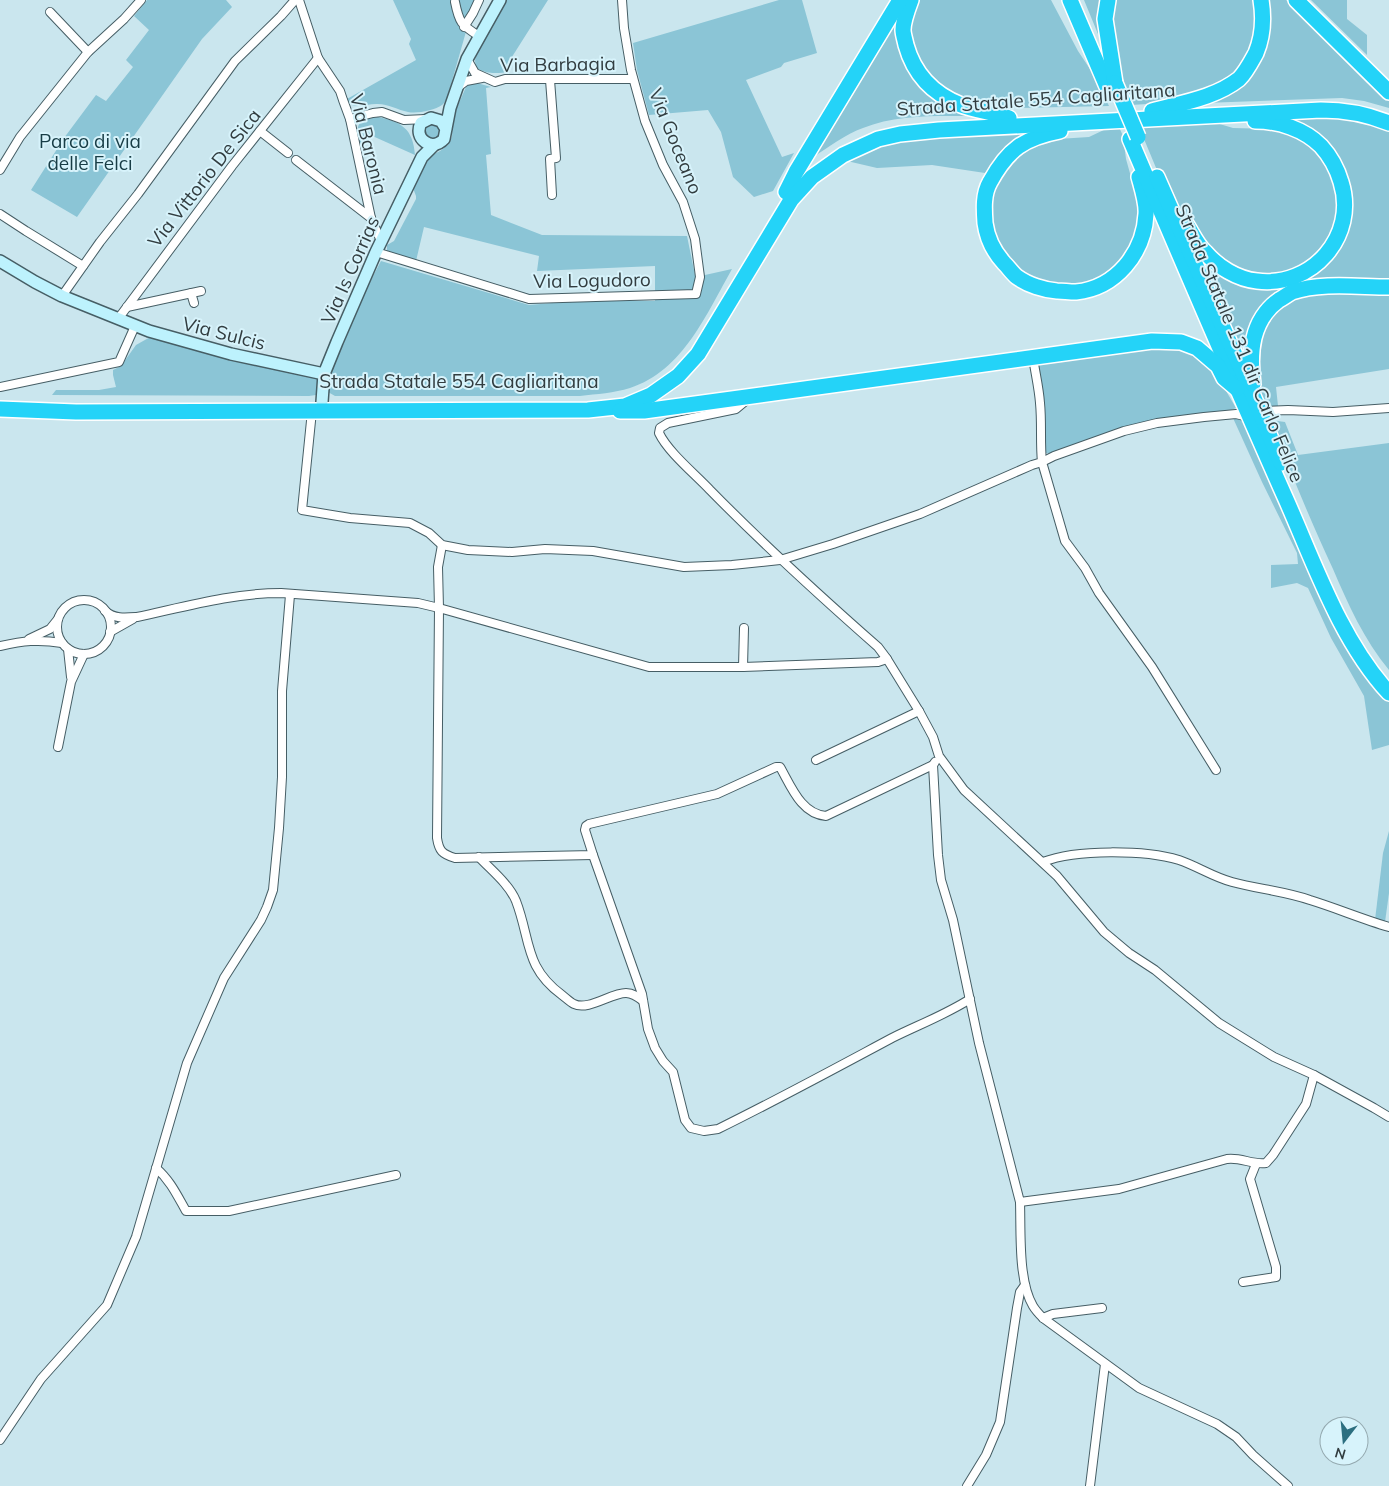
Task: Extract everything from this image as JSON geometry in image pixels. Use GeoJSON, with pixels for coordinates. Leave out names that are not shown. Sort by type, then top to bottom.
{"type":"FeatureCollection","features":[{"type":"Feature","properties":{"kind":"highway"},"geometry":{"type":"LineString","coordinates":[[786,192],[796,172],[900,0]]}},
{"type":"Feature","properties":{"kind":"highway"},"geometry":{"type":"LineString","coordinates":[[911,0],[903,30],[909,56],[928,85],[946,98],[963,106],[996,112],[1009,118]]}},
{"type":"Feature","properties":{"kind":"highway"},"geometry":{"type":"LineString","coordinates":[[1059,0],[1084,50],[1097,64]]}},
{"type":"Feature","properties":{"kind":"highway","name":"Strada Statale 131 dir Carlo Felice"},"geometry":{"type":"LineString","coordinates":[[1070,0],[1097,64],[1112,86]]}},
{"type":"Feature","properties":{"kind":"highway","name":"Strada Statale 131 dir Carlo Felice"},"geometry":{"type":"LineString","coordinates":[[1079,0],[1112,86],[1237,389],[1335,609],[1355,650],[1389,693]]}},
{"type":"Feature","properties":{"kind":"highway"},"geometry":{"type":"LineString","coordinates":[[1108,0],[1105,19],[1112,86]]}},
{"type":"Feature","properties":{"kind":"highway"},"geometry":{"type":"LineString","coordinates":[[1152,111],[1208,95],[1240,78],[1251,64],[1259,45],[1263,27],[1261,0]]}},
{"type":"Feature","properties":{"kind":"highway"},"geometry":{"type":"LineString","coordinates":[[1296,0],[1389,92]]}},
{"type":"Feature","properties":{"kind":"highway","name":"Strada Statale 554 Cagliaritana"},"geometry":{"type":"LineString","coordinates":[[0,409],[76,412],[604,401],[637,392],[672,370],[692,347],[786,192],[801,176],[826,156],[853,140],[877,131],[898,126],[1009,118],[1323,102],[1364,106],[1389,114]]}},
{"type":"Feature","properties":{"kind":"highway"},"geometry":{"type":"LineString","coordinates":[[1218,115],[1340,110],[1389,123]]}},
{"type":"Feature","properties":{"kind":"highway"},"geometry":{"type":"LineString","coordinates":[[1168,201],[1186,223],[1203,251],[1230,273],[1247,279],[1273,282],[1289,280],[1317,264],[1336,241],[1342,228],[1345,199],[1339,174],[1325,151],[1307,135],[1289,127],[1266,121],[1236,122],[1218,115]]}},
{"type":"Feature","properties":{"kind":"highway","name":"Strada Statale 554 Cagliaritana"},"geometry":{"type":"LineString","coordinates":[[0,400],[588,410],[624,406],[651,395],[678,376],[698,354],[790,200],[812,177],[843,155],[878,139],[917,132],[1218,115]]}},
{"type":"Feature","properties":{"kind":"highway"},"geometry":{"type":"LineString","coordinates":[[1093,122],[1088,128],[1038,136],[1017,146],[1000,164],[988,185],[983,207],[987,234],[994,249],[1017,277],[1044,290],[1075,292],[1095,287],[1118,274],[1137,249],[1141,242],[1146,213],[1134,138]]}},
{"type":"Feature","properties":{"kind":"highway","name":"Strada Statale 131 dir Carlo Felice"},"geometry":{"type":"LineString","coordinates":[[1134,138],[1168,201],[1254,398],[1303,517],[1360,640],[1389,680]]}},
{"type":"Feature","properties":{"kind":"highway"},"geometry":{"type":"LineString","coordinates":[[1254,398],[1251,370],[1252,344],[1259,323],[1272,306],[1291,292],[1322,286],[1389,287]]}},
{"type":"Feature","properties":{"kind":"highway"},"geometry":{"type":"LineString","coordinates":[[588,410],[644,411],[1152,341],[1181,342],[1197,348],[1218,366],[1224,378],[1237,389]]}},
{"type":"Feature","properties":{"kind":"street"},"geometry":{"type":"LineString","coordinates":[[0,170],[20,137],[88,52],[124,19],[141,0]]}},
{"type":"Feature","properties":{"kind":"street"},"geometry":{"type":"LineString","coordinates":[[62,296],[235,61],[295,0]]}},
{"type":"Feature","properties":{"kind":"street","name":"Via Baronia"},"geometry":{"type":"LineString","coordinates":[[299,0],[318,58],[340,91],[350,119],[371,218],[381,241]]}},
{"type":"Feature","properties":{"kind":"street"},"geometry":{"type":"LineString","coordinates":[[464,27],[479,0]]}},
{"type":"Feature","properties":{"kind":"street"},"geometry":{"type":"LineString","coordinates":[[404,120],[427,144],[434,145],[444,139],[450,108],[467,59],[500,0]]}},
{"type":"Feature","properties":{"kind":"street","name":"Via Goceano"},"geometry":{"type":"LineString","coordinates":[[622,0],[624,28],[634,79],[649,130],[683,202],[695,239],[700,277],[696,294]]}},
{"type":"Feature","properties":{"kind":"street"},"geometry":{"type":"LineString","coordinates":[[455,2],[458,19],[464,27],[479,36]]}},
{"type":"Feature","properties":{"kind":"street"},"geometry":{"type":"LineString","coordinates":[[50,12],[88,52]]}},
{"type":"Feature","properties":{"kind":"street","name":"Via Vittorio De Sica"},"geometry":{"type":"LineString","coordinates":[[118,319],[232,166],[318,58]]}},
{"type":"Feature","properties":{"kind":"street"},"geometry":{"type":"LineString","coordinates":[[467,59],[475,73],[484,78]]}},
{"type":"Feature","properties":{"kind":"street","name":"Via Barbagia"},"geometry":{"type":"LineString","coordinates":[[458,87],[466,81],[484,78],[495,82],[505,79],[634,79]]}},
{"type":"Feature","properties":{"kind":"street"},"geometry":{"type":"LineString","coordinates":[[550,80],[556,158],[550,159],[552,195]]}},
{"type":"Feature","properties":{"kind":"street"},"geometry":{"type":"LineString","coordinates":[[420,136],[420,125],[450,108]]}},
{"type":"Feature","properties":{"kind":"street"},"geometry":{"type":"LineString","coordinates":[[350,119],[382,112],[404,120],[431,119],[443,123],[446,129]]}},
{"type":"Feature","properties":{"kind":"street"},"geometry":{"type":"LineString","coordinates":[[260,131],[288,152]]}},
{"type":"Feature","properties":{"kind":"street","name":"Via Is Corrias"},"geometry":{"type":"LineString","coordinates":[[420,136],[422,157]]}},
{"type":"Feature","properties":{"kind":"street","name":"Via Is Corrias"},"geometry":{"type":"LineString","coordinates":[[317,406],[324,374],[376,252],[422,157],[434,145]]}},
{"type":"Feature","properties":{"kind":"street"},"geometry":{"type":"LineString","coordinates":[[296,160],[371,218]]}},
{"type":"Feature","properties":{"kind":"street"},"geometry":{"type":"LineString","coordinates":[[0,214],[83,266]]}},
{"type":"Feature","properties":{"kind":"street","name":"Via Logudoro"},"geometry":{"type":"LineString","coordinates":[[376,252],[529,299],[696,294]]}},
{"type":"Feature","properties":{"kind":"street","name":"Via Sulcis"},"geometry":{"type":"LineString","coordinates":[[0,261],[62,296],[172,339],[324,374]]}},
{"type":"Feature","properties":{"kind":"street"},"geometry":{"type":"LineString","coordinates":[[127,307],[201,291]]}},
{"type":"Feature","properties":{"kind":"street"},"geometry":{"type":"LineString","coordinates":[[192,293],[194,303]]}},
{"type":"Feature","properties":{"kind":"street"},"geometry":{"type":"LineString","coordinates":[[0,387],[119,362],[135,326]]}},
{"type":"Feature","properties":{"kind":"street"},"geometry":{"type":"LineString","coordinates":[[1034,356],[1040,400],[1042,462],[1066,540],[1099,593],[1152,667],[1216,770]]}},
{"type":"Feature","properties":{"kind":"street"},"geometry":{"type":"LineString","coordinates":[[754,395],[736,409],[668,424],[660,428],[659,433],[662,440],[780,560],[878,647],[919,711],[933,737],[939,756],[964,790],[1043,862],[1104,932],[1129,953],[1155,970],[1219,1022],[1274,1057],[1314,1075],[1389,1117]]}},
{"type":"Feature","properties":{"kind":"street"},"geometry":{"type":"LineString","coordinates":[[317,406],[302,510],[350,518],[410,523],[429,533],[442,545],[468,550],[512,552],[545,549],[593,551],[684,567],[780,560],[920,514],[1054,456],[1132,429],[1157,423],[1206,416],[1236,414],[1244,416]]}},
{"type":"Feature","properties":{"kind":"street"},"geometry":{"type":"LineString","coordinates":[[1264,411],[1333,412],[1389,408]]}},
{"type":"Feature","properties":{"kind":"street"},"geometry":{"type":"LineString","coordinates":[[442,545],[438,573],[436,838],[439,849],[444,855],[455,858],[593,855]]}},
{"type":"Feature","properties":{"kind":"street"},"geometry":{"type":"LineString","coordinates":[[28,640],[50,629],[67,607],[81,601],[96,604],[111,616],[121,618],[137,617],[260,593],[418,603],[649,668],[878,662],[887,659]]}},
{"type":"Feature","properties":{"kind":"street"},"geometry":{"type":"LineString","coordinates":[[0,1440],[41,1379],[107,1305],[136,1237],[187,1063],[199,1033],[224,978],[261,920],[273,890],[280,828],[282,691],[290,595]]}},
{"type":"Feature","properties":{"kind":"street"},"geometry":{"type":"LineString","coordinates":[[0,646],[28,640],[45,640],[65,646],[77,653],[92,653],[101,648],[108,639],[110,632],[110,621],[104,611]]}},
{"type":"Feature","properties":{"kind":"street"},"geometry":{"type":"LineString","coordinates":[[110,632],[137,617]]}},
{"type":"Feature","properties":{"kind":"street"},"geometry":{"type":"LineString","coordinates":[[58,619],[57,632],[65,646],[71,682]]}},
{"type":"Feature","properties":{"kind":"street"},"geometry":{"type":"LineString","coordinates":[[743,667],[744,628]]}},
{"type":"Feature","properties":{"kind":"street"},"geometry":{"type":"LineString","coordinates":[[58,747],[71,682],[84,654]]}},
{"type":"Feature","properties":{"kind":"street"},"geometry":{"type":"LineString","coordinates":[[816,760],[919,711]]}},
{"type":"Feature","properties":{"kind":"street"},"geometry":{"type":"LineString","coordinates":[[939,756],[933,766],[826,816],[820,816],[799,801],[780,768],[776,767],[716,794],[589,824],[585,830],[642,994],[648,1029],[655,1048],[673,1072],[685,1120],[691,1128],[704,1131],[718,1129],[795,1091],[841,1064],[915,1026],[948,1012],[970,998]]}},
{"type":"Feature","properties":{"kind":"street"},"geometry":{"type":"LineString","coordinates":[[933,766],[941,880],[953,920],[979,1043],[1020,1202],[1021,1253],[1025,1285],[1033,1307],[1043,1318],[1139,1388],[1223,1428],[1236,1437],[1253,1456],[1288,1486]]}},
{"type":"Feature","properties":{"kind":"street"},"geometry":{"type":"LineString","coordinates":[[1043,862],[1053,858],[1094,853],[1126,852],[1163,856],[1230,881],[1309,899],[1364,920],[1389,926]]}},
{"type":"Feature","properties":{"kind":"street"},"geometry":{"type":"LineString","coordinates":[[479,857],[505,885],[515,900],[534,962],[541,976],[550,986],[575,1005],[585,1005],[626,993],[635,995],[642,1001]]}},
{"type":"Feature","properties":{"kind":"street"},"geometry":{"type":"LineString","coordinates":[[1020,1202],[1119,1189],[1227,1159],[1235,1158],[1256,1164],[1266,1163],[1306,1104],[1314,1075]]}},
{"type":"Feature","properties":{"kind":"street"},"geometry":{"type":"LineString","coordinates":[[1243,1282],[1276,1277],[1276,1267],[1250,1179],[1256,1164]]}},
{"type":"Feature","properties":{"kind":"street"},"geometry":{"type":"LineString","coordinates":[[156,1168],[166,1176],[186,1211],[202,1212],[229,1211],[396,1175]]}},
{"type":"Feature","properties":{"kind":"street"},"geometry":{"type":"LineString","coordinates":[[967,1486],[986,1455],[1000,1422],[1012,1354],[1017,1308],[1020,1292],[1025,1285]]}},
{"type":"Feature","properties":{"kind":"street"},"geometry":{"type":"LineString","coordinates":[[1043,1318],[1053,1314],[1102,1308]]}},
{"type":"Feature","properties":{"kind":"street"},"geometry":{"type":"LineString","coordinates":[[1090,1486],[1105,1364]]}},
{"type":"Feature","properties":{"kind":"green space","name":"Parco di via delle Felci"},"geometry":{"type":"Polygon","coordinates":[[[147,0],[226,0],[232,7],[202,39],[77,217],[31,190],[64,138],[96,95],[106,101],[133,67],[126,60],[149,30],[134,16],[147,0]]]}},
{"type":"Feature","properties":{"kind":"green space"},"geometry":{"type":"Polygon","coordinates":[[[393,0],[475,0],[448,96],[439,107],[421,112],[412,112],[382,104],[356,106],[349,103],[347,99],[416,60],[409,44],[411,39],[393,0]]]}},
{"type":"Feature","properties":{"kind":"green space"},"geometry":{"type":"Polygon","coordinates":[[[507,0],[548,0],[510,60],[510,72],[485,72],[476,68],[476,54],[507,0]]]}},
{"type":"Feature","properties":{"kind":"green space"},"geometry":{"type":"Polygon","coordinates":[[[779,0],[802,0],[817,53],[784,63],[781,67],[746,80],[782,157],[794,153],[773,191],[754,197],[733,177],[721,132],[708,110],[649,115],[637,70],[633,43],[779,0]]]}},
{"type":"Feature","properties":{"kind":"green space"},"geometry":{"type":"Polygon","coordinates":[[[917,0],[1051,0],[1109,106],[1018,108],[957,97],[933,79],[917,56],[911,37],[912,18],[917,0]]]}},
{"type":"Feature","properties":{"kind":"green space"},"geometry":{"type":"Polygon","coordinates":[[[1084,0],[1102,0],[1098,34],[1084,0]]]}},
{"type":"Feature","properties":{"kind":"green space"},"geometry":{"type":"Polygon","coordinates":[[[1114,0],[1256,0],[1256,40],[1239,69],[1226,81],[1185,96],[1148,104],[1130,105],[1122,89],[1111,16],[1114,0]]]}},
{"type":"Feature","properties":{"kind":"green space"},"geometry":{"type":"Polygon","coordinates":[[[1267,0],[1286,0],[1389,99],[1389,108],[1364,101],[1342,98],[1204,103],[1241,84],[1267,0]]]}},
{"type":"Feature","properties":{"kind":"green space"},"geometry":{"type":"Polygon","coordinates":[[[1311,0],[1347,0],[1347,19],[1367,35],[1367,55],[1311,0]]]}},
{"type":"Feature","properties":{"kind":"green space"},"geometry":{"type":"Polygon","coordinates":[[[904,3],[905,59],[908,70],[914,80],[922,89],[942,103],[974,116],[904,118],[876,123],[850,134],[812,158],[904,3]]]}},
{"type":"Feature","properties":{"kind":"green space"},"geometry":{"type":"Polygon","coordinates":[[[470,83],[491,87],[486,88],[491,154],[486,155],[491,215],[542,235],[687,236],[695,275],[705,275],[732,269],[692,339],[665,368],[649,380],[624,390],[580,396],[335,396],[328,392],[333,364],[365,291],[381,261],[529,305],[575,301],[655,301],[655,266],[537,271],[539,256],[424,227],[416,261],[387,251],[387,245],[394,241],[416,199],[413,188],[430,156],[449,144],[455,112],[466,87],[470,83]]]}},
{"type":"Feature","properties":{"kind":"green space"},"geometry":{"type":"Polygon","coordinates":[[[378,117],[394,121],[405,128],[412,139],[415,155],[368,134],[361,149],[358,126],[364,121],[378,117]]]}},
{"type":"Feature","properties":{"kind":"green space"},"geometry":{"type":"Polygon","coordinates":[[[1344,118],[1389,130],[1389,281],[1312,282],[1258,311],[1251,322],[1246,339],[1237,346],[1193,249],[1204,262],[1221,275],[1275,287],[1343,239],[1335,159],[1279,119],[1344,118]]]}},
{"type":"Feature","properties":{"kind":"green space"},"geometry":{"type":"Polygon","coordinates":[[[1213,122],[1233,128],[1274,129],[1306,140],[1318,152],[1335,178],[1340,206],[1333,233],[1319,253],[1304,267],[1270,278],[1227,266],[1203,244],[1171,196],[1159,175],[1139,127],[1213,122]]]}},
{"type":"Feature","properties":{"kind":"green space"},"geometry":{"type":"Polygon","coordinates":[[[427,123],[437,123],[442,133],[437,140],[424,137],[424,126],[427,123]]]}},
{"type":"Feature","properties":{"kind":"green space"},"geometry":{"type":"Polygon","coordinates":[[[1119,127],[1123,136],[1126,159],[1138,202],[1139,224],[1129,249],[1115,267],[1100,278],[1087,284],[1050,286],[1020,274],[1001,254],[990,224],[992,190],[1007,164],[1036,143],[1089,137],[1108,128],[1119,127]]]}},
{"type":"Feature","properties":{"kind":"green space"},"geometry":{"type":"Polygon","coordinates":[[[1036,131],[1001,155],[985,173],[932,165],[877,168],[847,161],[875,148],[903,140],[1036,131]]]}},
{"type":"Feature","properties":{"kind":"green space"},"geometry":{"type":"Polygon","coordinates":[[[1305,292],[1389,292],[1389,369],[1276,387],[1278,406],[1263,407],[1253,351],[1273,308],[1305,292]]]}},
{"type":"Feature","properties":{"kind":"green space"},"geometry":{"type":"Polygon","coordinates":[[[152,336],[315,376],[319,381],[318,393],[309,396],[52,395],[56,390],[99,390],[116,387],[113,370],[121,366],[136,345],[152,336]]]}},
{"type":"Feature","properties":{"kind":"green space"},"geometry":{"type":"Polygon","coordinates":[[[1166,346],[1190,352],[1215,372],[1236,408],[1229,411],[1154,421],[1054,453],[1045,453],[1038,362],[1166,346]]]}},
{"type":"Feature","properties":{"kind":"green space"},"geometry":{"type":"Polygon","coordinates":[[[1233,418],[1245,418],[1373,683],[1389,701],[1389,745],[1372,750],[1364,696],[1331,638],[1308,588],[1297,583],[1271,588],[1271,565],[1298,564],[1297,553],[1233,418]]]}},
{"type":"Feature","properties":{"kind":"green space"},"geometry":{"type":"Polygon","coordinates":[[[1270,420],[1285,422],[1298,455],[1389,443],[1389,670],[1364,634],[1351,608],[1308,514],[1270,420]]]}},
{"type":"Feature","properties":{"kind":"green space"},"geometry":{"type":"Polygon","coordinates":[[[1389,831],[1389,893],[1385,922],[1375,920],[1383,853],[1389,831]]]}}]}
